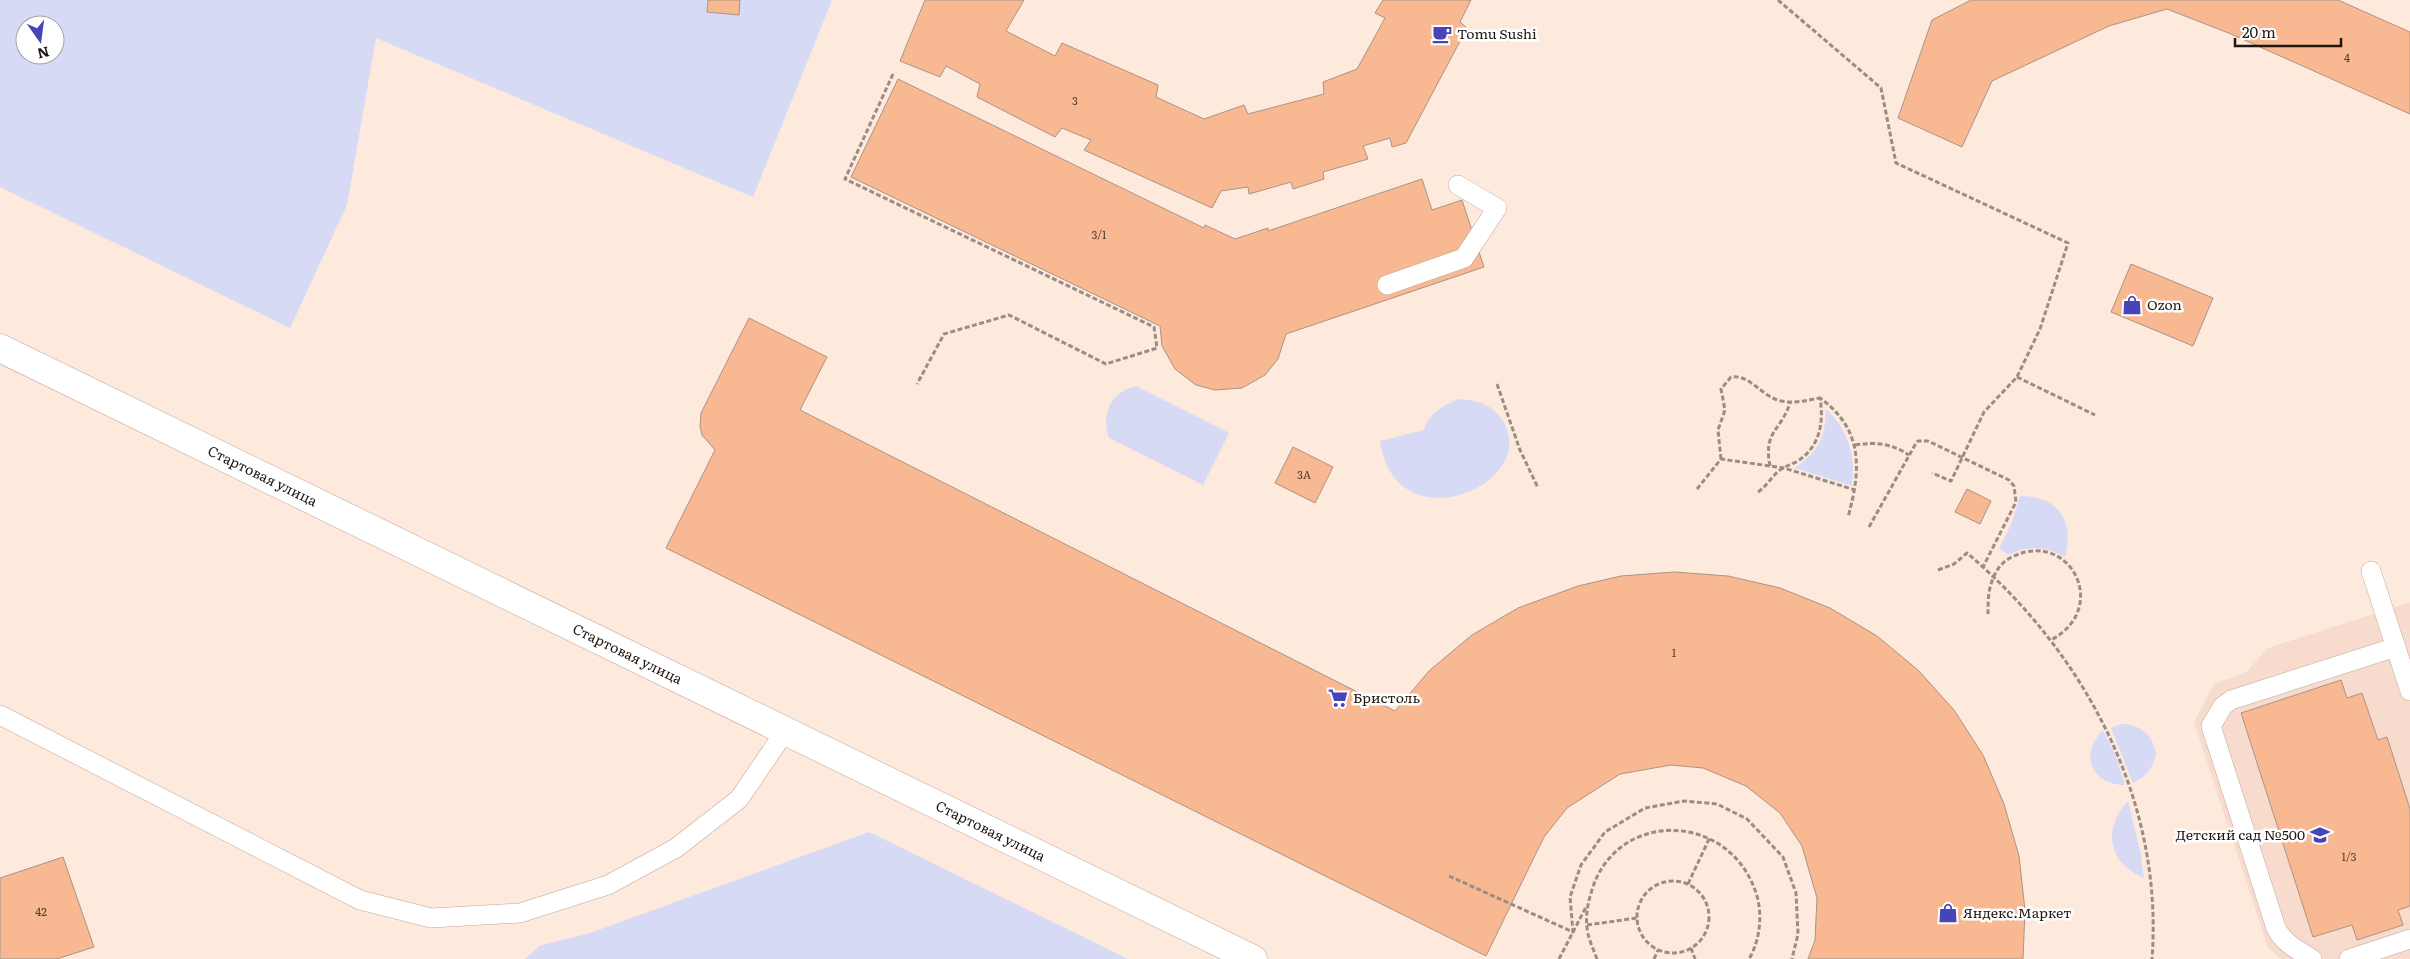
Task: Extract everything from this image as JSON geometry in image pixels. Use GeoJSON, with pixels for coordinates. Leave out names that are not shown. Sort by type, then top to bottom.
{"type":"FeatureCollection","features":[{"type":"Feature","properties":{"kind":"street","name":"Стартовая улица"},"geometry":{"type":"LineString","coordinates":[[0,348],[1253,959]]}},
{"type":"Feature","properties":{"kind":"lane"},"geometry":{"type":"LineString","coordinates":[[1387,285],[1464,258],[1497,208],[1458,184]]}},
{"type":"Feature","properties":{"kind":"lane"},"geometry":{"type":"LineString","coordinates":[[2371,571],[2410,691]]}},
{"type":"Feature","properties":{"kind":"lane"},"geometry":{"type":"LineString","coordinates":[[2312,959],[2280,937],[2276,928],[2212,726],[2223,706],[2232,700],[2396,647]]}},
{"type":"Feature","properties":{"kind":"lane"},"geometry":{"type":"LineString","coordinates":[[0,715],[360,900],[432,918],[520,913],[608,885],[676,848],[739,799],[786,730]]}},
{"type":"Feature","properties":{"kind":"lane"},"geometry":{"type":"LineString","coordinates":[[2349,959],[2410,940]]}},
{"type":"Feature","properties":{"kind":"path"},"geometry":{"type":"LineString","coordinates":[[1778,0],[1881,88],[1896,163],[2068,243],[2040,329],[2017,377],[1984,412],[1951,481],[1932,472]]}},
{"type":"Feature","properties":{"kind":"path"},"geometry":{"type":"LineString","coordinates":[[893,74],[846,179],[1154,327],[1157,348],[1106,364],[1009,315],[944,334],[917,384]]}},
{"type":"Feature","properties":{"kind":"path"},"geometry":{"type":"LineString","coordinates":[[1697,489],[1721,459],[1718,430],[1725,410],[1721,389],[1731,377],[1740,375],[1747,378],[1763,393],[1779,401],[1790,403],[1820,398],[1833,407],[1846,424],[1855,444],[1858,466],[1856,490],[1848,517]]}},
{"type":"Feature","properties":{"kind":"path"},"geometry":{"type":"LineString","coordinates":[[2017,377],[2096,415]]}},
{"type":"Feature","properties":{"kind":"path"},"geometry":{"type":"LineString","coordinates":[[1497,384],[1520,450],[1538,488]]}},
{"type":"Feature","properties":{"kind":"path"},"geometry":{"type":"LineString","coordinates":[[1758,492],[1769,485],[1775,474],[1798,460],[1813,446],[1821,429],[1823,415],[1820,398]]}},
{"type":"Feature","properties":{"kind":"path"},"geometry":{"type":"LineString","coordinates":[[1770,466],[1767,451],[1769,440],[1774,428],[1784,420],[1790,403]]}},
{"type":"Feature","properties":{"kind":"path"},"geometry":{"type":"LineString","coordinates":[[1869,527],[1915,445],[1924,440],[2009,480],[2014,486],[2016,502],[1983,567]]}},
{"type":"Feature","properties":{"kind":"path"},"geometry":{"type":"LineString","coordinates":[[1855,444],[1877,442],[1895,446],[1909,455]]}},
{"type":"Feature","properties":{"kind":"path"},"geometry":{"type":"LineString","coordinates":[[1721,459],[1784,468],[1856,490]]}},
{"type":"Feature","properties":{"kind":"path"},"geometry":{"type":"LineString","coordinates":[[1988,614],[1990,586],[1994,576],[2008,559],[2022,552],[2038,550],[2053,554],[2067,563],[2076,576],[2081,592],[2080,608],[2074,622],[2062,634],[2051,640]]}},
{"type":"Feature","properties":{"kind":"path"},"geometry":{"type":"LineString","coordinates":[[1938,570],[1954,564],[1967,553],[1994,576],[2035,619],[2095,706],[2117,753],[2134,800],[2145,849],[2151,898],[2152,959]]}},
{"type":"Feature","properties":{"kind":"path"},"geometry":{"type":"LineString","coordinates":[[1573,932],[1570,897],[1581,865],[1605,832],[1645,808],[1684,801],[1717,804],[1747,819],[1783,857],[1796,893],[1798,934],[1792,959]]}},
{"type":"Feature","properties":{"kind":"path"},"geometry":{"type":"LineString","coordinates":[[1559,959],[1586,907],[1594,881],[1609,857],[1630,840],[1656,831],[1683,830],[1710,837],[1733,853],[1750,874],[1759,900],[1760,927],[1749,959]]}},
{"type":"Feature","properties":{"kind":"path"},"geometry":{"type":"LineString","coordinates":[[1688,884],[1710,837]]}},
{"type":"Feature","properties":{"kind":"path"},"geometry":{"type":"LineString","coordinates":[[1449,876],[1573,932]]}},
{"type":"Feature","properties":{"kind":"path"},"geometry":{"type":"LineString","coordinates":[[1677,880],[1698,890],[1705,899],[1710,921],[1700,941],[1680,953],[1669,953],[1658,950],[1649,944],[1642,934],[1637,918],[1640,902],[1646,892],[1656,885],[1677,880]]}},
{"type":"Feature","properties":{"kind":"path"},"geometry":{"type":"LineString","coordinates":[[1586,907],[1588,934],[1597,959]]}},
{"type":"Feature","properties":{"kind":"path"},"geometry":{"type":"LineString","coordinates":[[1587,925],[1637,918]]}},
{"type":"Feature","properties":{"kind":"path"},"geometry":{"type":"LineString","coordinates":[[1691,948],[1696,959]]}},
{"type":"Feature","properties":{"kind":"path"},"geometry":{"type":"LineString","coordinates":[[1654,959],[1658,950]]}},
{"type":"Feature","properties":{"kind":"shaded area"},"geometry":{"type":"Polygon","coordinates":[[[0,0],[832,0],[753,197],[376,38],[347,205],[290,328],[0,187],[0,0]]]}},
{"type":"Feature","properties":{"kind":"shaded area"},"geometry":{"type":"Polygon","coordinates":[[[1136,386],[1229,433],[1203,485],[1109,438],[1106,420],[1110,405],[1120,394],[1136,386]]]}},
{"type":"Feature","properties":{"kind":"shaded area"},"geometry":{"type":"Polygon","coordinates":[[[1459,399],[1479,402],[1485,405],[1495,412],[1504,423],[1509,446],[1502,467],[1484,484],[1461,495],[1435,498],[1411,491],[1391,473],[1380,441],[1424,430],[1429,419],[1437,410],[1459,399]]]}},
{"type":"Feature","properties":{"kind":"shaded area"},"geometry":{"type":"Polygon","coordinates":[[[1826,409],[1840,426],[1849,444],[1853,464],[1852,486],[1795,468],[1810,455],[1819,443],[1824,428],[1826,409]]]}},
{"type":"Feature","properties":{"kind":"shaded area"},"geometry":{"type":"Polygon","coordinates":[[[2020,496],[2044,500],[2054,506],[2060,513],[2065,521],[2068,532],[2065,557],[2058,553],[2036,548],[2008,555],[1999,548],[2011,525],[2020,496]]]}},
{"type":"Feature","properties":{"kind":"shaded area","name":"Детский сад №500"},"geometry":{"type":"Polygon","coordinates":[[[2410,602],[2410,959],[2281,959],[2268,948],[2194,722],[2214,684],[2246,672],[2268,648],[2410,602]]]}},
{"type":"Feature","properties":{"kind":"shaded area"},"geometry":{"type":"Polygon","coordinates":[[[2121,724],[2128,724],[2144,731],[2152,740],[2156,753],[2149,771],[2133,783],[2111,728],[2121,724]]]}},
{"type":"Feature","properties":{"kind":"shaded area"},"geometry":{"type":"Polygon","coordinates":[[[2103,730],[2115,754],[2125,785],[2113,784],[2104,780],[2092,766],[2090,758],[2092,749],[2096,739],[2103,730]]]}},
{"type":"Feature","properties":{"kind":"shaded area"},"geometry":{"type":"Polygon","coordinates":[[[2128,801],[2140,850],[2144,878],[2132,872],[2123,864],[2116,854],[2113,844],[2114,823],[2128,801]]]}},
{"type":"Feature","properties":{"kind":"shaded area"},"geometry":{"type":"Polygon","coordinates":[[[869,832],[1128,959],[525,959],[539,946],[590,933],[869,832]]]}},
{"type":"Feature","properties":{"kind":"building"},"geometry":{"type":"Polygon","coordinates":[[[708,0],[740,0],[739,15],[707,12],[708,0]]]}},
{"type":"Feature","properties":{"kind":"building"},"geometry":{"type":"Polygon","coordinates":[[[925,0],[1024,0],[1006,31],[1055,56],[1062,43],[1158,85],[1156,97],[1204,119],[1244,105],[1248,114],[1324,94],[1323,82],[1357,69],[1385,18],[1375,13],[1383,0],[1471,0],[1460,22],[1467,28],[1406,143],[1392,147],[1390,138],[1363,146],[1368,159],[1323,172],[1324,179],[1293,189],[1291,182],[1249,194],[1248,187],[1221,191],[1212,208],[1084,150],[1091,140],[1062,128],[1055,137],[977,97],[980,84],[946,66],[940,77],[900,61],[925,0]]]}},
{"type":"Feature","properties":{"kind":"building"},"geometry":{"type":"Polygon","coordinates":[[[1971,0],[2338,0],[2410,32],[2410,114],[2231,34],[2167,9],[2109,26],[1992,81],[1962,147],[1898,118],[1932,20],[1971,0]]]}},
{"type":"Feature","properties":{"kind":"building"},"geometry":{"type":"Polygon","coordinates":[[[898,79],[1204,228],[1205,225],[1235,239],[1268,228],[1268,231],[1422,179],[1432,210],[1462,200],[1484,267],[1286,334],[1278,359],[1265,375],[1242,388],[1215,390],[1196,385],[1175,369],[1162,346],[1160,326],[851,177],[898,79]]]}},
{"type":"Feature","properties":{"kind":"building"},"geometry":{"type":"Polygon","coordinates":[[[2131,264],[2213,298],[2193,346],[2111,312],[2131,264]]]}},
{"type":"Feature","properties":{"kind":"building"},"geometry":{"type":"Polygon","coordinates":[[[749,318],[827,357],[800,410],[1395,711],[1430,670],[1472,635],[1518,608],[1578,586],[1621,576],[1674,572],[1728,576],[1780,588],[1830,608],[1877,636],[1918,670],[1954,710],[1983,755],[2004,804],[2019,856],[2025,910],[2023,959],[1808,959],[1815,940],[1817,898],[1802,846],[1780,813],[1746,786],[1703,768],[1671,765],[1620,774],[1567,808],[1544,837],[1486,956],[666,548],[715,450],[702,435],[700,427],[701,413],[749,318]]]}},
{"type":"Feature","properties":{"kind":"building"},"geometry":{"type":"Polygon","coordinates":[[[1293,447],[1333,467],[1315,503],[1275,483],[1293,447]]]}},
{"type":"Feature","properties":{"kind":"building"},"geometry":{"type":"Polygon","coordinates":[[[1967,489],[1991,501],[1980,524],[1955,512],[1967,489]]]}},
{"type":"Feature","properties":{"kind":"building"},"geometry":{"type":"Polygon","coordinates":[[[2341,680],[2347,698],[2362,693],[2378,740],[2387,737],[2410,809],[2410,906],[2398,910],[2403,925],[2357,940],[2352,925],[2313,937],[2241,713],[2341,680]]]}},
{"type":"Feature","properties":{"kind":"building"},"geometry":{"type":"Polygon","coordinates":[[[63,857],[94,947],[57,959],[0,959],[0,878],[63,857]]]}},
{"type":"Feature","properties":{"kind":"place","name":"Tomu Sushi"},"geometry":{"type":"Point","coordinates":[1442,34]}},
{"type":"Feature","properties":{"kind":"place","name":"Ozon"},"geometry":{"type":"Point","coordinates":[2132,305]}},
{"type":"Feature","properties":{"kind":"place","name":"Бристоль"},"geometry":{"type":"Point","coordinates":[1338,698]}},
{"type":"Feature","properties":{"kind":"place","name":"Детский сад №500"},"geometry":{"type":"Point","coordinates":[2320,835]}},
{"type":"Feature","properties":{"kind":"place","name":"Яндекс.Маркет"},"geometry":{"type":"Point","coordinates":[1948,913]}}]}
